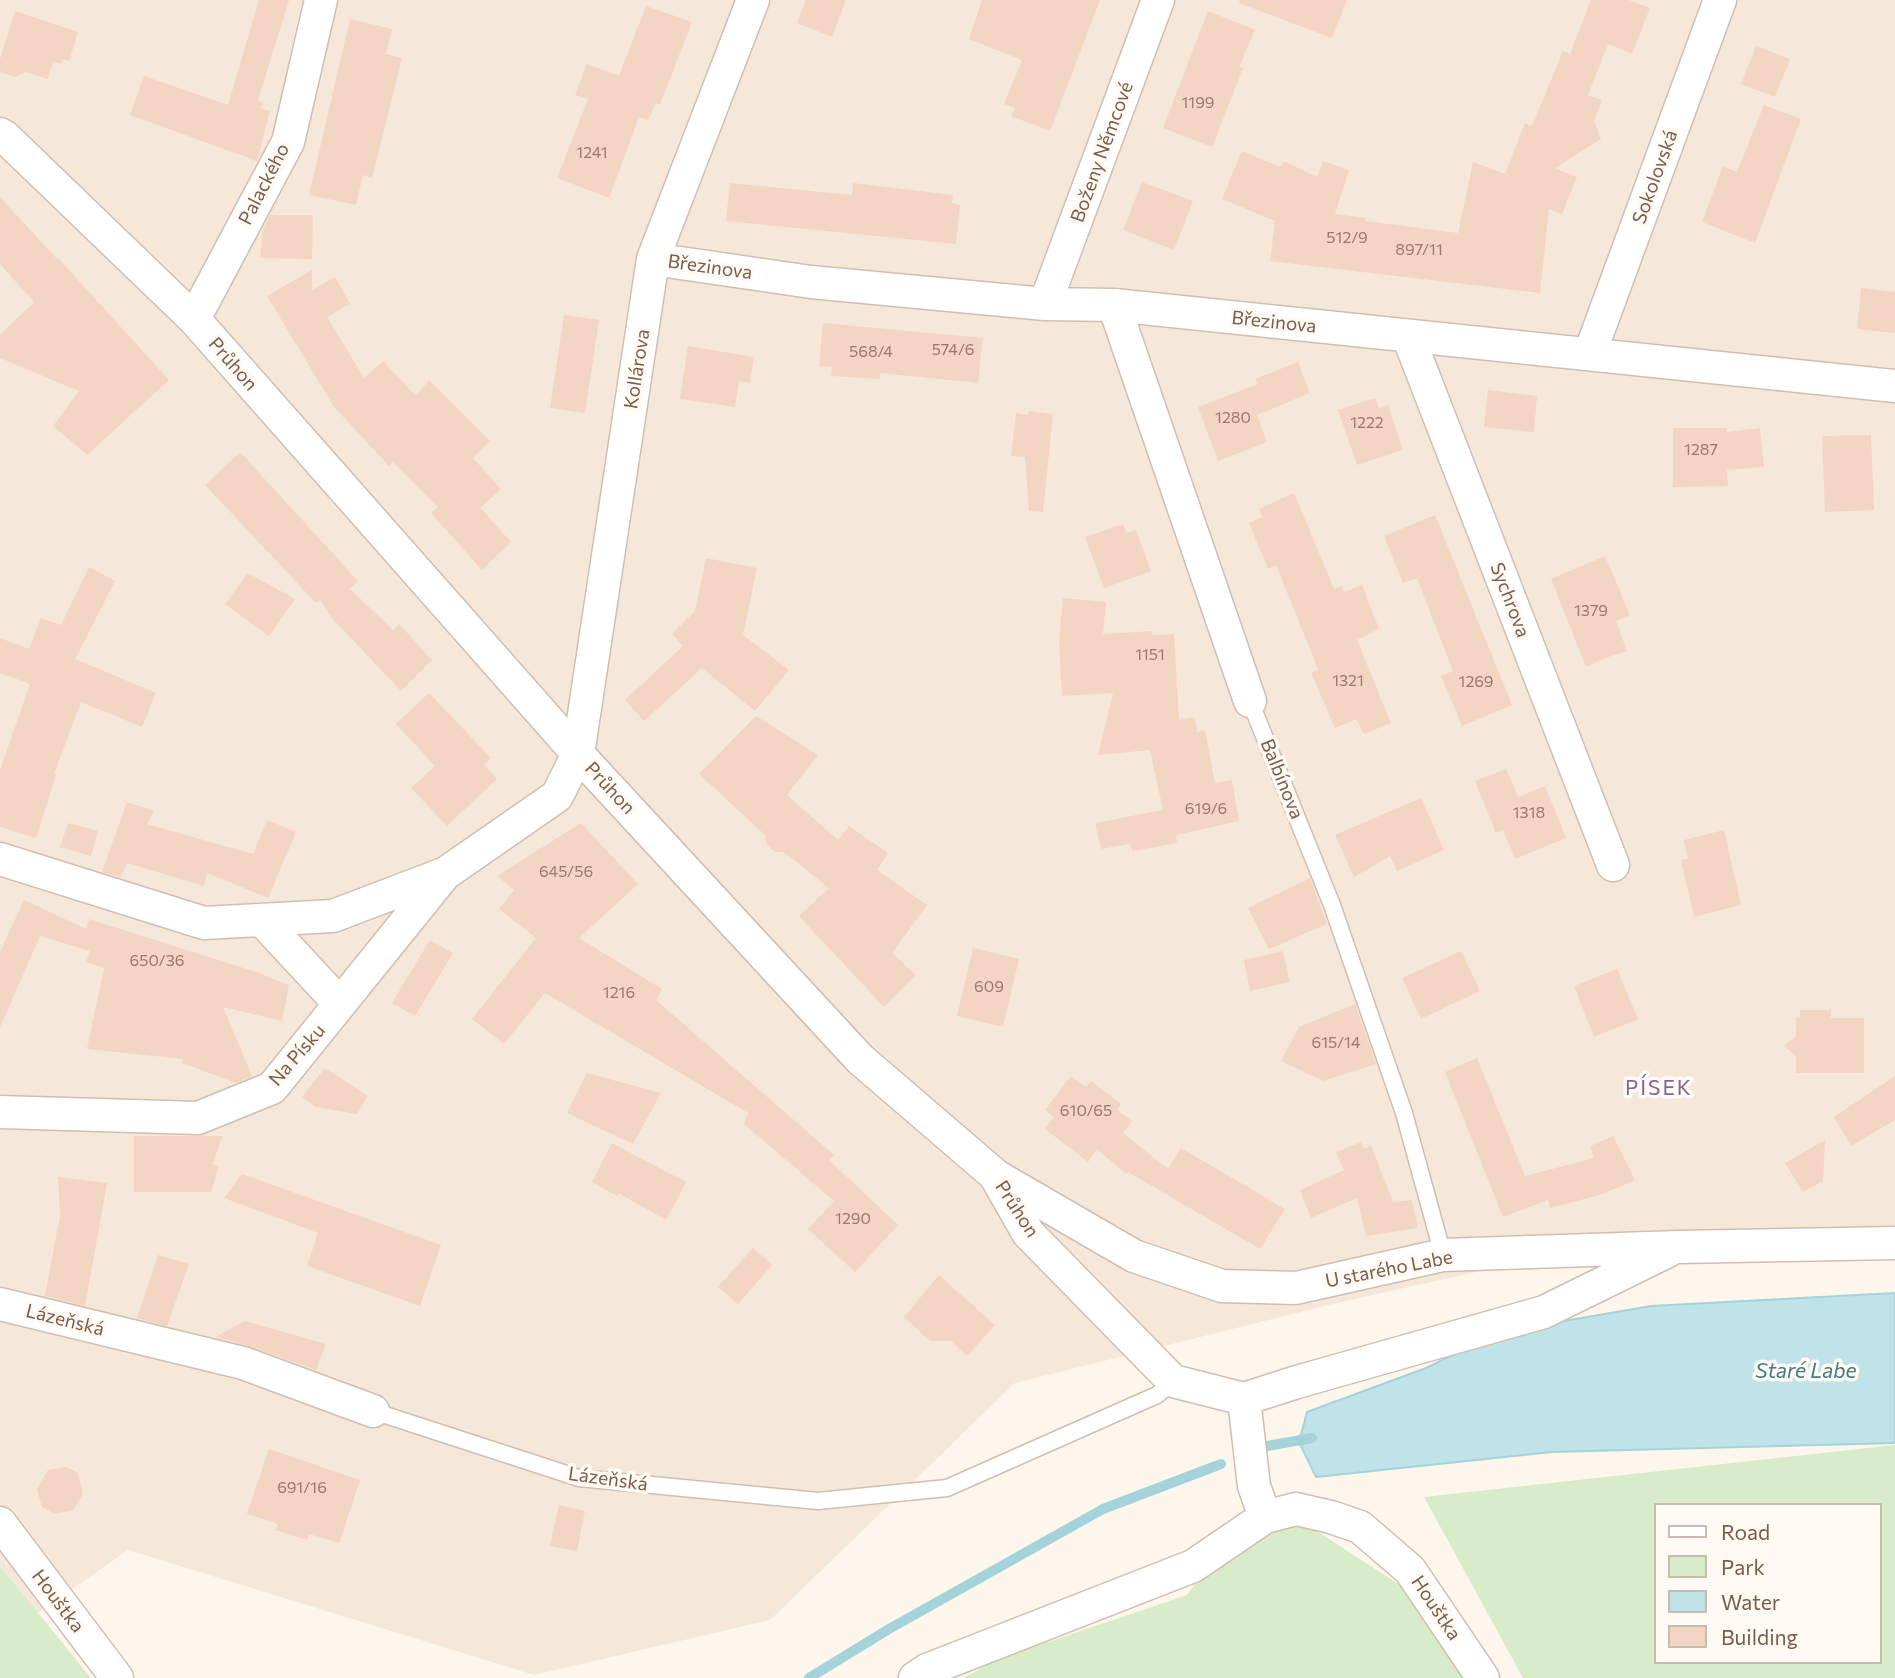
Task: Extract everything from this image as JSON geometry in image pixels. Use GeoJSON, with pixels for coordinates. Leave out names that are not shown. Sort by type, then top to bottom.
{"type":"FeatureCollection","features":[{"type":"Feature","properties":{"kind":"street","name":"Palackého"},"geometry":{"type":"LineString","coordinates":[[194,319],[288,142],[321,0]]}},
{"type":"Feature","properties":{"kind":"street","name":"Kollárova"},"geometry":{"type":"LineString","coordinates":[[578,754],[653,259],[753,0]]}},
{"type":"Feature","properties":{"kind":"street","name":"Boženy Němcové"},"geometry":{"type":"LineString","coordinates":[[1045,304],[1158,0]]}},
{"type":"Feature","properties":{"kind":"street","name":"Sokolovská"},"geometry":{"type":"LineString","coordinates":[[1590,353],[1720,0]]}},
{"type":"Feature","properties":{"kind":"street","name":"Průhon"},"geometry":{"type":"LineString","coordinates":[[0,134],[194,319],[578,754],[860,1059],[995,1175],[1028,1233],[1173,1381]]}},
{"type":"Feature","properties":{"kind":"street","name":"Březinova"},"geometry":{"type":"LineString","coordinates":[[653,259],[811,282],[1045,304],[1114,305],[1895,386]]}},
{"type":"Feature","properties":{"kind":"street","name":"Balbínova"},"geometry":{"type":"LineString","coordinates":[[1114,305],[1250,701]]}},
{"type":"Feature","properties":{"kind":"street","name":"Sychrova"},"geometry":{"type":"LineString","coordinates":[[1408,336],[1613,865]]}},
{"type":"Feature","properties":{"kind":"street","name":"Na Písku"},"geometry":{"type":"LineString","coordinates":[[0,859],[204,923],[333,916],[446,873],[557,796],[578,754]]}},
{"type":"Feature","properties":{"kind":"street","name":"Na Písku"},"geometry":{"type":"LineString","coordinates":[[0,1112],[198,1118],[272,1088],[446,873]]}},
{"type":"Feature","properties":{"kind":"street"},"geometry":{"type":"LineString","coordinates":[[262,920],[340,1004]]}},
{"type":"Feature","properties":{"kind":"street","name":"U starého Labe"},"geometry":{"type":"LineString","coordinates":[[995,1175],[1134,1256],[1222,1286],[1296,1288],[1443,1255],[1895,1243]]}},
{"type":"Feature","properties":{"kind":"street"},"geometry":{"type":"LineString","coordinates":[[1173,1381],[1244,1399],[1544,1312],[1678,1247]]}},
{"type":"Feature","properties":{"kind":"street","name":"Lázeňská"},"geometry":{"type":"LineString","coordinates":[[0,1304],[243,1363],[373,1411]]}},
{"type":"Feature","properties":{"kind":"street"},"geometry":{"type":"LineString","coordinates":[[915,1678],[927,1670],[1193,1566],[1265,1517],[1254,1486],[1244,1399]]}},
{"type":"Feature","properties":{"kind":"street","name":"Houštka"},"geometry":{"type":"LineString","coordinates":[[1265,1517],[1296,1509],[1360,1527],[1410,1570],[1483,1678]]}},
{"type":"Feature","properties":{"kind":"street","name":"Houštka"},"geometry":{"type":"LineString","coordinates":[[0,1523],[117,1678]]}},
{"type":"Feature","properties":{"kind":"lane","name":"Balbínova"},"geometry":{"type":"LineString","coordinates":[[1250,701],[1332,905],[1395,1087],[1443,1255]]}},
{"type":"Feature","properties":{"kind":"lane","name":"Lázeňská"},"geometry":{"type":"LineString","coordinates":[[373,1411],[579,1478],[818,1501],[947,1488],[1157,1395],[1173,1381]]}},
{"type":"Feature","properties":{"kind":"shaded area"},"geometry":{"type":"Polygon","coordinates":[[[0,0],[1895,0],[1895,1226],[1655,1232],[1337,1303],[1015,1383],[770,1620],[534,1675],[128,1550],[38,1613],[0,1566],[0,0]]]}},
{"type":"Feature","properties":{"kind":"green space"},"geometry":{"type":"Polygon","coordinates":[[[1895,1445],[1895,1678],[1523,1678],[1424,1497],[1895,1445]]]}},
{"type":"Feature","properties":{"kind":"green space"},"geometry":{"type":"Polygon","coordinates":[[[1258,1493],[1420,1598],[1463,1678],[963,1678],[998,1659],[1187,1595],[1258,1493]]]}},
{"type":"Feature","properties":{"kind":"green space"},"geometry":{"type":"Polygon","coordinates":[[[0,1566],[91,1678],[0,1678],[0,1566]]]}},
{"type":"Feature","properties":{"kind":"water","name":"Staré Labe"},"geometry":{"type":"Polygon","coordinates":[[[1895,1293],[1895,1443],[1552,1452],[1316,1477],[1299,1442],[1307,1412],[1426,1368],[1500,1332],[1651,1306],[1895,1293]]]}},
{"type":"Feature","properties":{"kind":"building"},"geometry":{"type":"Polygon","coordinates":[[[259,0],[289,0],[258,100],[263,102],[261,108],[270,111],[257,161],[130,115],[144,76],[228,105],[259,0]]]}},
{"type":"Feature","properties":{"kind":"building"},"geometry":{"type":"Polygon","coordinates":[[[806,0],[846,0],[832,37],[797,23],[806,0]]]}},
{"type":"Feature","properties":{"kind":"building"},"geometry":{"type":"Polygon","coordinates":[[[982,0],[1100,0],[1050,131],[1011,116],[1015,108],[1004,104],[1022,60],[969,39],[982,0]]]}},
{"type":"Feature","properties":{"kind":"building"},"geometry":{"type":"Polygon","coordinates":[[[1240,0],[1347,0],[1332,38],[1239,3],[1240,0]]]}},
{"type":"Feature","properties":{"kind":"building"},"geometry":{"type":"Polygon","coordinates":[[[1591,0],[1629,0],[1650,8],[1632,54],[1608,44],[1588,95],[1602,100],[1594,121],[1601,139],[1555,168],[1577,177],[1562,214],[1549,209],[1540,293],[1270,261],[1275,221],[1222,199],[1242,151],[1280,167],[1284,161],[1317,177],[1323,161],[1349,170],[1335,214],[1366,218],[1365,221],[1458,233],[1473,162],[1505,174],[1525,123],[1532,126],[1563,51],[1570,54],[1591,0]]]}},
{"type":"Feature","properties":{"kind":"building"},"geometry":{"type":"Polygon","coordinates":[[[646,6],[692,22],[660,105],[656,103],[648,120],[639,117],[609,198],[557,178],[588,99],[575,95],[587,64],[619,76],[646,6]]]}},
{"type":"Feature","properties":{"kind":"building"},"geometry":{"type":"Polygon","coordinates":[[[15,11],[78,32],[69,61],[63,59],[61,64],[53,61],[48,79],[25,72],[15,77],[0,72],[0,59],[15,11]]]}},
{"type":"Feature","properties":{"kind":"building"},"geometry":{"type":"Polygon","coordinates":[[[1208,11],[1255,30],[1239,67],[1243,68],[1212,147],[1163,128],[1208,11]]]}},
{"type":"Feature","properties":{"kind":"building"},"geometry":{"type":"Polygon","coordinates":[[[350,19],[392,29],[386,54],[402,58],[372,178],[363,175],[356,205],[309,195],[350,19]]]}},
{"type":"Feature","properties":{"kind":"building"},"geometry":{"type":"Polygon","coordinates":[[[1756,46],[1790,59],[1775,97],[1741,84],[1756,46]]]}},
{"type":"Feature","properties":{"kind":"building"},"geometry":{"type":"Polygon","coordinates":[[[1764,105],[1801,119],[1755,243],[1702,222],[1723,166],[1737,172],[1764,105]]]}},
{"type":"Feature","properties":{"kind":"building"},"geometry":{"type":"Polygon","coordinates":[[[1142,182],[1193,201],[1174,250],[1123,230],[1142,182]]]}},
{"type":"Feature","properties":{"kind":"building"},"geometry":{"type":"Polygon","coordinates":[[[730,183],[852,195],[853,183],[953,195],[952,203],[960,205],[956,244],[726,221],[730,183]]]}},
{"type":"Feature","properties":{"kind":"building"},"geometry":{"type":"Polygon","coordinates":[[[0,197],[169,380],[87,455],[53,426],[79,391],[0,358],[0,335],[34,302],[0,264],[0,197]]]}},
{"type":"Feature","properties":{"kind":"building"},"geometry":{"type":"Polygon","coordinates":[[[270,215],[313,215],[312,259],[260,258],[263,229],[270,215]]]}},
{"type":"Feature","properties":{"kind":"building"},"geometry":{"type":"Polygon","coordinates":[[[312,270],[312,290],[335,277],[350,304],[327,317],[364,378],[383,361],[416,396],[429,380],[490,441],[473,458],[501,489],[480,508],[511,542],[482,570],[431,513],[438,507],[393,462],[389,466],[334,407],[267,296],[312,270]]]}},
{"type":"Feature","properties":{"kind":"building"},"geometry":{"type":"Polygon","coordinates":[[[1861,288],[1895,292],[1895,333],[1857,329],[1861,288]]]}},
{"type":"Feature","properties":{"kind":"building"},"geometry":{"type":"Polygon","coordinates":[[[564,315],[599,320],[585,413],[550,408],[564,315]]]}},
{"type":"Feature","properties":{"kind":"building"},"geometry":{"type":"Polygon","coordinates":[[[823,323],[983,338],[978,383],[880,373],[880,379],[831,376],[832,367],[819,366],[823,323]]]}},
{"type":"Feature","properties":{"kind":"building"},"geometry":{"type":"Polygon","coordinates":[[[688,346],[754,357],[750,383],[739,381],[735,407],[680,399],[688,346]]]}},
{"type":"Feature","properties":{"kind":"building"},"geometry":{"type":"Polygon","coordinates":[[[1298,362],[1310,393],[1257,415],[1267,442],[1218,461],[1198,407],[1258,384],[1255,379],[1298,362]]]}},
{"type":"Feature","properties":{"kind":"building"},"geometry":{"type":"Polygon","coordinates":[[[1488,390],[1537,396],[1534,432],[1484,427],[1488,390]]]}},
{"type":"Feature","properties":{"kind":"building"},"geometry":{"type":"Polygon","coordinates":[[[1375,398],[1379,408],[1388,405],[1403,450],[1357,465],[1338,410],[1375,398]]]}},
{"type":"Feature","properties":{"kind":"building"},"geometry":{"type":"Polygon","coordinates":[[[1029,411],[1053,414],[1043,512],[1029,511],[1025,457],[1011,456],[1016,413],[1028,415],[1029,411]]]}},
{"type":"Feature","properties":{"kind":"building"},"geometry":{"type":"Polygon","coordinates":[[[1673,428],[1727,428],[1727,432],[1760,428],[1764,467],[1727,470],[1728,486],[1673,487],[1673,428]]]}},
{"type":"Feature","properties":{"kind":"building"},"geometry":{"type":"Polygon","coordinates":[[[1871,435],[1874,510],[1825,512],[1822,436],[1871,435]]]}},
{"type":"Feature","properties":{"kind":"building"},"geometry":{"type":"Polygon","coordinates":[[[240,452],[358,581],[350,589],[393,630],[399,624],[432,660],[401,691],[331,617],[320,600],[316,603],[205,485],[240,452]]]}},
{"type":"Feature","properties":{"kind":"building"},"geometry":{"type":"Polygon","coordinates":[[[1294,493],[1334,589],[1342,586],[1344,592],[1362,585],[1379,629],[1357,640],[1391,723],[1364,734],[1356,719],[1335,728],[1311,673],[1318,670],[1276,565],[1268,569],[1249,523],[1262,517],[1259,509],[1294,493]]]}},
{"type":"Feature","properties":{"kind":"building"},"geometry":{"type":"Polygon","coordinates":[[[1435,515],[1512,705],[1462,726],[1441,676],[1453,671],[1417,578],[1403,583],[1384,536],[1435,515]]]}},
{"type":"Feature","properties":{"kind":"building"},"geometry":{"type":"Polygon","coordinates":[[[1123,524],[1126,533],[1136,530],[1151,571],[1104,588],[1085,537],[1123,524]]]}},
{"type":"Feature","properties":{"kind":"building"},"geometry":{"type":"Polygon","coordinates":[[[1605,556],[1630,615],[1616,621],[1627,651],[1586,667],[1551,579],[1605,556]]]}},
{"type":"Feature","properties":{"kind":"building"},"geometry":{"type":"Polygon","coordinates":[[[706,558],[757,568],[743,635],[789,670],[755,711],[702,668],[644,721],[625,700],[683,646],[672,634],[695,611],[706,558]]]}},
{"type":"Feature","properties":{"kind":"building"},"geometry":{"type":"Polygon","coordinates":[[[89,567],[115,581],[75,659],[156,693],[142,727],[81,702],[54,774],[56,775],[36,838],[0,827],[0,770],[30,684],[0,673],[0,638],[29,649],[41,618],[61,625],[89,567]]]}},
{"type":"Feature","properties":{"kind":"building"},"geometry":{"type":"Polygon","coordinates":[[[248,573],[295,599],[269,636],[225,604],[248,573]]]}},
{"type":"Feature","properties":{"kind":"building"},"geometry":{"type":"Polygon","coordinates":[[[1063,598],[1106,602],[1103,634],[1152,631],[1152,635],[1174,634],[1179,720],[1195,717],[1197,732],[1205,730],[1215,783],[1232,780],[1239,821],[1176,835],[1177,843],[1133,851],[1130,844],[1101,849],[1095,823],[1163,810],[1150,750],[1098,755],[1113,693],[1062,696],[1059,642],[1063,598]]]}},
{"type":"Feature","properties":{"kind":"building"},"geometry":{"type":"Polygon","coordinates":[[[429,693],[491,758],[484,765],[497,779],[447,826],[411,788],[435,766],[396,724],[429,693]]]}},
{"type":"Feature","properties":{"kind":"building"},"geometry":{"type":"Polygon","coordinates":[[[756,716],[818,755],[787,795],[838,840],[849,826],[888,853],[877,870],[927,905],[892,953],[916,975],[884,1007],[799,916],[829,888],[784,852],[775,852],[766,844],[765,835],[699,774],[756,716]]]}},
{"type":"Feature","properties":{"kind":"building"},"geometry":{"type":"Polygon","coordinates":[[[1506,769],[1518,797],[1545,786],[1566,838],[1515,859],[1503,830],[1496,833],[1475,781],[1506,769]]]}},
{"type":"Feature","properties":{"kind":"building"},"geometry":{"type":"Polygon","coordinates":[[[1421,798],[1444,850],[1397,871],[1390,856],[1354,877],[1335,835],[1421,798]]]}},
{"type":"Feature","properties":{"kind":"building"},"geometry":{"type":"Polygon","coordinates":[[[127,802],[154,811],[147,824],[253,854],[267,820],[296,832],[268,898],[207,873],[204,886],[127,863],[120,877],[102,872],[127,802]]]}},
{"type":"Feature","properties":{"kind":"building"},"geometry":{"type":"Polygon","coordinates":[[[68,823],[98,831],[91,856],[60,847],[68,823]]]}},
{"type":"Feature","properties":{"kind":"building"},"geometry":{"type":"Polygon","coordinates":[[[581,823],[638,884],[579,938],[662,989],[656,1000],[834,1155],[829,1160],[898,1225],[855,1272],[808,1229],[834,1201],[744,1124],[748,1113],[545,993],[504,1044],[472,1019],[536,938],[499,909],[514,890],[497,876],[581,823]]]}},
{"type":"Feature","properties":{"kind":"building"},"geometry":{"type":"Polygon","coordinates":[[[1724,830],[1741,905],[1694,917],[1681,860],[1688,858],[1684,840],[1724,830]]]}},
{"type":"Feature","properties":{"kind":"building"},"geometry":{"type":"Polygon","coordinates":[[[1310,878],[1327,924],[1269,949],[1248,908],[1310,878]]]}},
{"type":"Feature","properties":{"kind":"building"},"geometry":{"type":"Polygon","coordinates":[[[24,900],[86,929],[89,919],[289,985],[282,1021],[223,1007],[252,1076],[236,1083],[182,1063],[183,1059],[87,1049],[104,968],[86,962],[90,951],[40,936],[0,1027],[0,952],[24,900]]]}},
{"type":"Feature","properties":{"kind":"building"},"geometry":{"type":"Polygon","coordinates":[[[430,940],[453,953],[415,1016],[392,1003],[430,940]]]}},
{"type":"Feature","properties":{"kind":"building"},"geometry":{"type":"Polygon","coordinates":[[[973,948],[1019,959],[1003,1027],[957,1016],[973,948]]]}},
{"type":"Feature","properties":{"kind":"building"},"geometry":{"type":"Polygon","coordinates":[[[1283,951],[1290,982],[1250,991],[1244,960],[1283,951]]]}},
{"type":"Feature","properties":{"kind":"building"},"geometry":{"type":"Polygon","coordinates":[[[1461,951],[1480,991],[1421,1019],[1402,978],[1461,951]]]}},
{"type":"Feature","properties":{"kind":"building"},"geometry":{"type":"Polygon","coordinates":[[[1617,969],[1638,1019],[1594,1037],[1574,986],[1617,969]]]}},
{"type":"Feature","properties":{"kind":"building"},"geometry":{"type":"Polygon","coordinates":[[[1355,1004],[1376,1064],[1323,1081],[1281,1061],[1299,1027],[1355,1004]]]}},
{"type":"Feature","properties":{"kind":"building"},"geometry":{"type":"Polygon","coordinates":[[[1800,1010],[1831,1010],[1831,1018],[1864,1018],[1864,1073],[1796,1073],[1796,1056],[1784,1046],[1796,1036],[1796,1018],[1800,1018],[1800,1010]]]}},
{"type":"Feature","properties":{"kind":"building"},"geometry":{"type":"Polygon","coordinates":[[[1477,1058],[1525,1176],[1594,1158],[1590,1146],[1613,1136],[1635,1180],[1600,1195],[1550,1208],[1548,1200],[1503,1217],[1445,1072],[1477,1058]]]}},
{"type":"Feature","properties":{"kind":"building"},"geometry":{"type":"Polygon","coordinates":[[[325,1068],[368,1096],[357,1114],[316,1107],[302,1097],[325,1068]]]}},
{"type":"Feature","properties":{"kind":"building"},"geometry":{"type":"Polygon","coordinates":[[[587,1073],[661,1093],[633,1144],[567,1113],[587,1073]]]}},
{"type":"Feature","properties":{"kind":"building"},"geometry":{"type":"Polygon","coordinates":[[[1071,1076],[1086,1087],[1091,1081],[1121,1104],[1117,1110],[1132,1121],[1123,1133],[1168,1169],[1181,1148],[1285,1209],[1260,1249],[1128,1172],[1126,1174],[1097,1149],[1088,1162],[1045,1129],[1054,1117],[1045,1110],[1071,1076]]]}},
{"type":"Feature","properties":{"kind":"building"},"geometry":{"type":"Polygon","coordinates":[[[1895,1076],[1895,1120],[1851,1146],[1834,1117],[1895,1076]]]}},
{"type":"Feature","properties":{"kind":"building"},"geometry":{"type":"Polygon","coordinates":[[[134,1136],[223,1136],[212,1164],[219,1166],[211,1192],[134,1192],[134,1136]]]}},
{"type":"Feature","properties":{"kind":"building"},"geometry":{"type":"Polygon","coordinates":[[[1825,1140],[1823,1181],[1803,1192],[1785,1163],[1825,1140]]]}},
{"type":"Feature","properties":{"kind":"building"},"geometry":{"type":"Polygon","coordinates":[[[1361,1142],[1364,1149],[1371,1146],[1393,1202],[1412,1200],[1418,1228],[1366,1236],[1357,1198],[1311,1218],[1300,1190],[1344,1170],[1336,1152],[1361,1142]]]}},
{"type":"Feature","properties":{"kind":"building"},"geometry":{"type":"Polygon","coordinates":[[[612,1143],[686,1182],[666,1220],[592,1182],[612,1143]]]}},
{"type":"Feature","properties":{"kind":"building"},"geometry":{"type":"Polygon","coordinates":[[[242,1174],[441,1245],[420,1306],[307,1266],[318,1233],[224,1198],[242,1174]]]}},
{"type":"Feature","properties":{"kind":"building"},"geometry":{"type":"Polygon","coordinates":[[[58,1177],[107,1183],[85,1306],[45,1296],[60,1215],[58,1177]]]}},
{"type":"Feature","properties":{"kind":"building"},"geometry":{"type":"Polygon","coordinates":[[[753,1248],[772,1265],[738,1304],[718,1287],[753,1248]]]}},
{"type":"Feature","properties":{"kind":"building"},"geometry":{"type":"Polygon","coordinates":[[[158,1255],[189,1264],[167,1326],[137,1318],[158,1255]]]}},
{"type":"Feature","properties":{"kind":"building"},"geometry":{"type":"Polygon","coordinates":[[[939,1275],[995,1325],[967,1356],[951,1341],[930,1341],[904,1317],[939,1275]]]}},
{"type":"Feature","properties":{"kind":"building"},"geometry":{"type":"Polygon","coordinates":[[[245,1321],[326,1344],[316,1370],[215,1337],[245,1321]]]}},
{"type":"Feature","properties":{"kind":"building"},"geometry":{"type":"Polygon","coordinates":[[[269,1449],[360,1480],[339,1543],[309,1534],[307,1540],[275,1530],[278,1524],[247,1514],[269,1449]]]}},
{"type":"Feature","properties":{"kind":"building"},"geometry":{"type":"Polygon","coordinates":[[[66,1467],[78,1473],[83,1494],[73,1510],[55,1514],[42,1507],[37,1489],[48,1470],[66,1467]]]}},
{"type":"Feature","properties":{"kind":"building"},"geometry":{"type":"Polygon","coordinates":[[[559,1505],[585,1511],[577,1551],[550,1546],[559,1505]]]}},
{"type":"Feature","properties":{"kind":"waterway"},"geometry":{"type":"LineString","coordinates":[[1267,1446],[1312,1438]]}},
{"type":"Feature","properties":{"kind":"waterway"},"geometry":{"type":"LineString","coordinates":[[809,1678],[889,1629],[1103,1509],[1221,1464]]}},
{"type":"Feature","properties":{"kind":"district","name":"PÍSEK"},"geometry":{"type":"Point","coordinates":[1659,1088]}}]}
